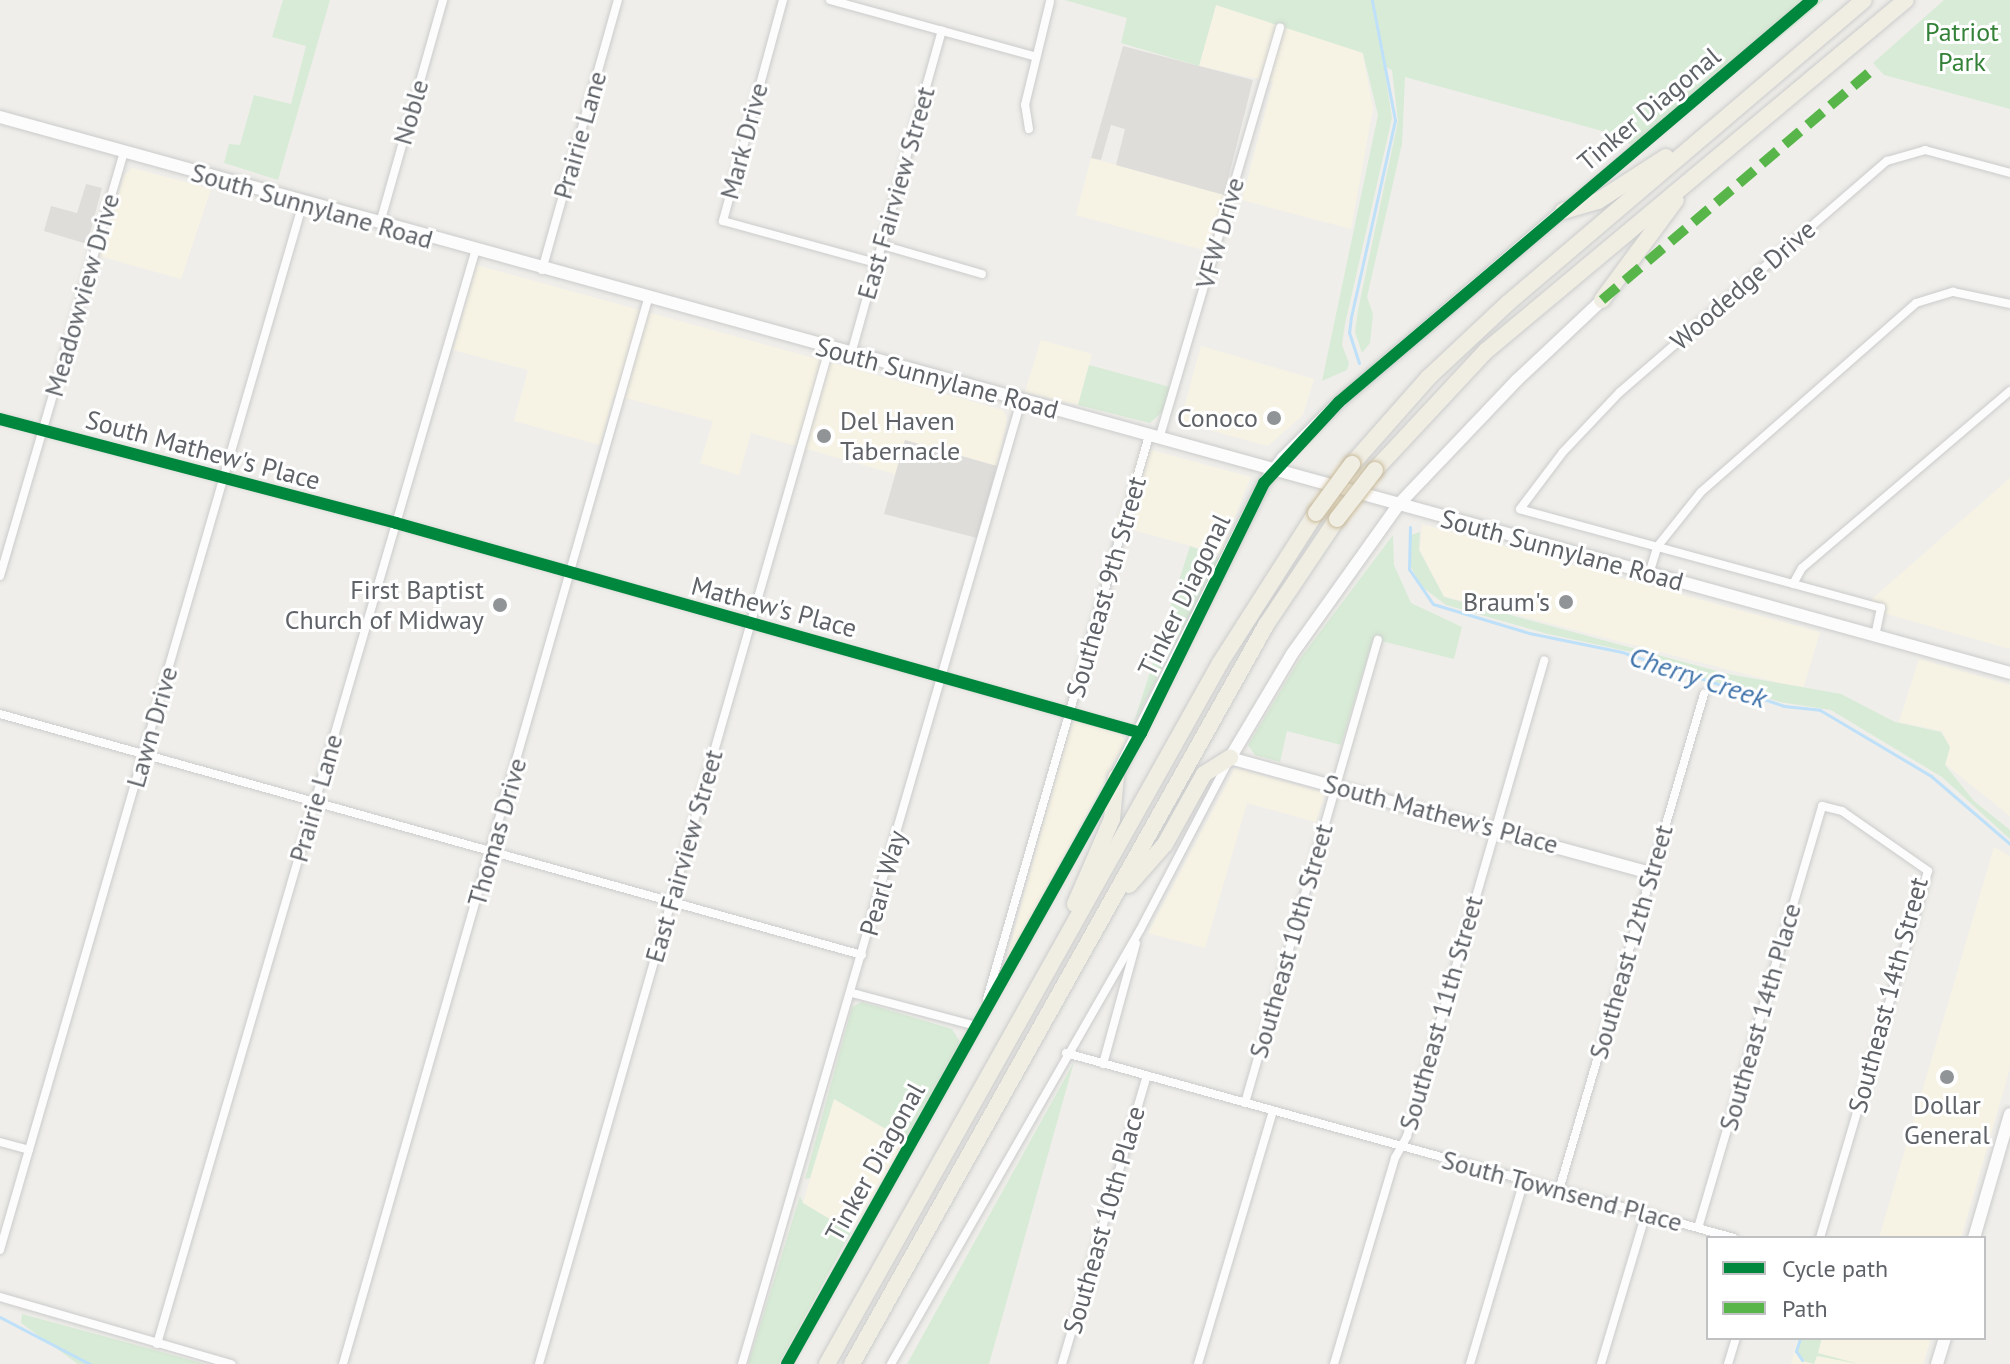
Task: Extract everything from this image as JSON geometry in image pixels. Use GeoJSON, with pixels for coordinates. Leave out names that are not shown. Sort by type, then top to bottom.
{"type":"FeatureCollection","features":[{"type":"Feature","properties":{"kind":"highway"},"geometry":{"type":"LineString","coordinates":[[827,1364],[1236,636],[1316,513],[1352,464],[1474,335],[1864,0]]}},
{"type":"Feature","properties":{"kind":"highway"},"geometry":{"type":"LineString","coordinates":[[852,1364],[1266,625],[1337,519],[1375,470],[1486,351],[1906,0]]}},
{"type":"Feature","properties":{"kind":"highway"},"geometry":{"type":"LineString","coordinates":[[1563,211],[1602,198],[1721,121]]}},
{"type":"Feature","properties":{"kind":"highway"},"geometry":{"type":"LineString","coordinates":[[1602,300],[1700,171]]}},
{"type":"Feature","properties":{"kind":"highway"},"geometry":{"type":"LineString","coordinates":[[1104,914],[1165,844],[1204,774],[1230,758]]}},
{"type":"Feature","properties":{"kind":"highway"},"geometry":{"type":"LineString","coordinates":[[1045,975],[1112,819],[1116,777]]}},
{"type":"Feature","properties":{"kind":"main road","name":"South Sunnylane Road"},"geometry":{"type":"LineString","coordinates":[[0,117],[475,252],[2010,673]]}},
{"type":"Feature","properties":{"kind":"main road","name":"Tinker Diagonal"},"geometry":{"type":"LineString","coordinates":[[1116,777],[1274,471],[1339,402],[1563,211]]}},
{"type":"Feature","properties":{"kind":"main road"},"geometry":{"type":"LineString","coordinates":[[1230,758],[1292,654],[1399,504],[1517,380],[1602,300]]}},
{"type":"Feature","properties":{"kind":"main road","name":"South Mathew's Place"},"geometry":{"type":"LineString","coordinates":[[1230,758],[1650,873]]}},
{"type":"Feature","properties":{"kind":"main road"},"geometry":{"type":"LineString","coordinates":[[1975,1236],[2010,1114]]}},
{"type":"Feature","properties":{"kind":"main road"},"geometry":{"type":"LineString","coordinates":[[1937,1364],[1944,1340]]}},
{"type":"Feature","properties":{"kind":"street","name":"Noble"},"geometry":{"type":"LineString","coordinates":[[380,224],[443,0]]}},
{"type":"Feature","properties":{"kind":"street","name":"Prairie Lane"},"geometry":{"type":"LineString","coordinates":[[542,270],[618,0]]}},
{"type":"Feature","properties":{"kind":"street","name":"Mark Drive"},"geometry":{"type":"LineString","coordinates":[[783,0],[723,221],[876,263]]}},
{"type":"Feature","properties":{"kind":"street"},"geometry":{"type":"LineString","coordinates":[[830,0],[1034,56]]}},
{"type":"Feature","properties":{"kind":"street","name":"Tinker Diagonal"},"geometry":{"type":"LineString","coordinates":[[1563,211],[1812,0]]}},
{"type":"Feature","properties":{"kind":"street"},"geometry":{"type":"LineString","coordinates":[[1029,129],[1025,105],[1034,56],[1050,2]]}},
{"type":"Feature","properties":{"kind":"street","name":"VFW Drive"},"geometry":{"type":"LineString","coordinates":[[1154,438],[1280,27]]}},
{"type":"Feature","properties":{"kind":"street","name":"East Fairview Street"},"geometry":{"type":"LineString","coordinates":[[850,355],[942,31]]}},
{"type":"Feature","properties":{"kind":"street","name":"Woodedge Drive"},"geometry":{"type":"LineString","coordinates":[[1520,509],[1563,452],[1620,392],[1887,161],[1925,150],[2010,173]]}},
{"type":"Feature","properties":{"kind":"street","name":"Meadowview Drive"},"geometry":{"type":"LineString","coordinates":[[0,576],[124,153]]}},
{"type":"Feature","properties":{"kind":"street","name":"Lawn Drive"},"geometry":{"type":"LineString","coordinates":[[0,1250],[303,203]]}},
{"type":"Feature","properties":{"kind":"street"},"geometry":{"type":"LineString","coordinates":[[882,245],[982,274]]}},
{"type":"Feature","properties":{"kind":"street","name":"Prairie Lane"},"geometry":{"type":"LineString","coordinates":[[157,1344],[475,252]]}},
{"type":"Feature","properties":{"kind":"street"},"geometry":{"type":"LineString","coordinates":[[1649,574],[1657,547],[1730,464],[1916,303],[1953,292],[2010,304]]}},
{"type":"Feature","properties":{"kind":"street","name":"Thomas Drive"},"geometry":{"type":"LineString","coordinates":[[343,1364],[573,573],[648,299]]}},
{"type":"Feature","properties":{"kind":"street","name":"East Fairview Street"},"geometry":{"type":"LineString","coordinates":[[539,1364],[829,349]]}},
{"type":"Feature","properties":{"kind":"street"},"geometry":{"type":"LineString","coordinates":[[1793,584],[1802,568],[2010,391]]}},
{"type":"Feature","properties":{"kind":"street","name":"Pearl Way"},"geometry":{"type":"LineString","coordinates":[[742,1364],[852,993],[1021,401]]}},
{"type":"Feature","properties":{"kind":"street","name":"South Mathew's Place"},"geometry":{"type":"LineString","coordinates":[[0,419],[396,523]]}},
{"type":"Feature","properties":{"kind":"street","name":"Southeast 9th Street"},"geometry":{"type":"LineString","coordinates":[[982,1015],[1070,710],[1154,438]]}},
{"type":"Feature","properties":{"kind":"street","name":"South Sunnylane Road"},"geometry":{"type":"LineString","coordinates":[[1520,509],[1881,608],[1875,636]]}},
{"type":"Feature","properties":{"kind":"street","name":"Mathew's Place"},"geometry":{"type":"LineString","coordinates":[[396,523],[1070,710],[1141,733]]}},
{"type":"Feature","properties":{"kind":"street","name":"Southeast 10th Street"},"geometry":{"type":"LineString","coordinates":[[1245,1103],[1378,640]]}},
{"type":"Feature","properties":{"kind":"street","name":"Southeast 11th Street"},"geometry":{"type":"LineString","coordinates":[[1334,1364],[1544,660]]}},
{"type":"Feature","properties":{"kind":"street","name":"Southeast 12th Street"},"geometry":{"type":"LineString","coordinates":[[1559,1190],[1704,694]]}},
{"type":"Feature","properties":{"kind":"street"},"geometry":{"type":"LineString","coordinates":[[0,714],[316,799],[862,955]]}},
{"type":"Feature","properties":{"kind":"street"},"geometry":{"type":"LineString","coordinates":[[891,1364],[1066,1053],[1140,930],[1230,758]]}},
{"type":"Feature","properties":{"kind":"street","name":"Tinker Diagonal"},"geometry":{"type":"LineString","coordinates":[[787,1364],[1116,777]]}},
{"type":"Feature","properties":{"kind":"street","name":"Southeast 14th Place"},"geometry":{"type":"LineString","coordinates":[[1698,1228],[1822,806]]}},
{"type":"Feature","properties":{"kind":"street","name":"Southeast 14th Street"},"geometry":{"type":"LineString","coordinates":[[1821,1236],[1928,871],[1842,811],[1822,806]]}},
{"type":"Feature","properties":{"kind":"street"},"geometry":{"type":"LineString","coordinates":[[1103,1064],[1140,930]]}},
{"type":"Feature","properties":{"kind":"street"},"geometry":{"type":"LineString","coordinates":[[852,993],[976,1026]]}},
{"type":"Feature","properties":{"kind":"street","name":"South Townsend Place"},"geometry":{"type":"LineString","coordinates":[[1066,1053],[1727,1236]]}},
{"type":"Feature","properties":{"kind":"street","name":"Southeast 10th Place"},"geometry":{"type":"LineString","coordinates":[[1062,1364],[1147,1076]]}},
{"type":"Feature","properties":{"kind":"street"},"geometry":{"type":"LineString","coordinates":[[1198,1364],[1273,1111]]}},
{"type":"Feature","properties":{"kind":"street"},"geometry":{"type":"LineString","coordinates":[[0,1142],[29,1150]]}},
{"type":"Feature","properties":{"kind":"street"},"geometry":{"type":"LineString","coordinates":[[1470,1364],[1524,1180]]}},
{"type":"Feature","properties":{"kind":"street"},"geometry":{"type":"LineString","coordinates":[[1601,1364],[1646,1213]]}},
{"type":"Feature","properties":{"kind":"street"},"geometry":{"type":"LineString","coordinates":[[0,1297],[231,1364]]}},
{"type":"Feature","properties":{"kind":"street"},"geometry":{"type":"LineString","coordinates":[[1728,1364],[1735,1340]]}},
{"type":"Feature","properties":{"kind":"shaded area"},"geometry":{"type":"Polygon","coordinates":[[[1216,5],[1362,52],[1373,108],[1351,229],[1242,200],[1273,82],[1199,66],[1216,5]]]}},
{"type":"Feature","properties":{"kind":"shaded area"},"geometry":{"type":"Polygon","coordinates":[[[1123,46],[1253,80],[1224,195],[1116,165],[1125,129],[1111,125],[1101,160],[1091,158],[1123,46]]]}},
{"type":"Feature","properties":{"kind":"shaded area"},"geometry":{"type":"Polygon","coordinates":[[[1091,158],[1224,195],[1207,251],[1076,215],[1091,158]]]}},
{"type":"Feature","properties":{"kind":"shaded area"},"geometry":{"type":"Polygon","coordinates":[[[132,168],[211,189],[181,279],[99,256],[124,176],[132,168]]]}},
{"type":"Feature","properties":{"kind":"shaded area"},"geometry":{"type":"Polygon","coordinates":[[[86,184],[102,188],[87,244],[44,231],[51,206],[77,213],[86,184]]]}},
{"type":"Feature","properties":{"kind":"shaded area"},"geometry":{"type":"Polygon","coordinates":[[[476,265],[1003,410],[1007,419],[997,466],[905,440],[895,474],[751,433],[739,475],[700,463],[713,421],[614,395],[600,445],[514,421],[528,370],[453,350],[476,265]]]}},
{"type":"Feature","properties":{"kind":"shaded area"},"geometry":{"type":"Polygon","coordinates":[[[1041,340],[1092,354],[1078,405],[1025,392],[1041,340]]]}},
{"type":"Feature","properties":{"kind":"shaded area"},"geometry":{"type":"Polygon","coordinates":[[[1201,346],[1314,379],[1303,415],[1268,446],[1180,422],[1201,346]]]}},
{"type":"Feature","properties":{"kind":"shaded area"},"geometry":{"type":"Polygon","coordinates":[[[905,440],[997,466],[977,538],[884,514],[905,440]]]}},
{"type":"Feature","properties":{"kind":"shaded area"},"geometry":{"type":"Polygon","coordinates":[[[1140,447],[1251,477],[1220,554],[1115,525],[1140,447]]]}},
{"type":"Feature","properties":{"kind":"shaded area"},"geometry":{"type":"Polygon","coordinates":[[[2010,478],[2010,649],[1869,609],[1872,599],[2010,478]]]}},
{"type":"Feature","properties":{"kind":"shaded area"},"geometry":{"type":"Polygon","coordinates":[[[1422,524],[1820,632],[1803,689],[1444,596],[1420,550],[1422,524]]]}},
{"type":"Feature","properties":{"kind":"shaded area"},"geometry":{"type":"Polygon","coordinates":[[[1919,659],[2010,685],[2010,816],[1945,764],[1950,747],[1942,731],[1899,722],[1919,659]]]}},
{"type":"Feature","properties":{"kind":"shaded area"},"geometry":{"type":"Polygon","coordinates":[[[1072,719],[1118,732],[1126,741],[1005,964],[1072,719]]]}},
{"type":"Feature","properties":{"kind":"shaded area"},"geometry":{"type":"Polygon","coordinates":[[[1235,768],[1325,793],[1316,822],[1247,803],[1205,948],[1148,933],[1235,768]]]}},
{"type":"Feature","properties":{"kind":"shaded area"},"geometry":{"type":"Polygon","coordinates":[[[1994,847],[2010,856],[2010,1068],[1962,1236],[1880,1236],[1994,847]]]}},
{"type":"Feature","properties":{"kind":"shaded area"},"geometry":{"type":"Polygon","coordinates":[[[834,1099],[905,1140],[851,1232],[803,1203],[834,1099]]]}},
{"type":"Feature","properties":{"kind":"shaded area"},"geometry":{"type":"Polygon","coordinates":[[[1797,1340],[1930,1340],[1923,1364],[1791,1364],[1797,1340]]]}},
{"type":"Feature","properties":{"kind":"green space"},"geometry":{"type":"Polygon","coordinates":[[[283,0],[330,0],[278,180],[224,163],[229,144],[240,145],[254,95],[291,104],[306,46],[272,37],[283,0]]]}},
{"type":"Feature","properties":{"kind":"green space"},"geometry":{"type":"Polygon","coordinates":[[[1065,0],[1824,0],[1772,44],[1763,34],[1631,146],[1624,137],[1405,77],[1402,144],[1367,297],[1373,314],[1370,343],[1362,353],[1355,332],[1358,310],[1398,121],[1392,70],[1384,66],[1392,118],[1345,324],[1342,345],[1349,363],[1347,370],[1322,381],[1378,115],[1363,53],[1216,5],[1199,66],[1121,43],[1127,18],[1065,0]]]}},
{"type":"Feature","properties":{"kind":"green space","name":"Patriot Park"},"geometry":{"type":"Polygon","coordinates":[[[1944,0],[2010,0],[2010,109],[1884,75],[1873,63],[1944,0]]]}},
{"type":"Feature","properties":{"kind":"green space"},"geometry":{"type":"Polygon","coordinates":[[[1089,365],[1170,387],[1163,411],[1150,423],[1078,405],[1089,365]]]}},
{"type":"Feature","properties":{"kind":"green space"},"geometry":{"type":"Polygon","coordinates":[[[1420,532],[1419,550],[1444,597],[1728,674],[1841,694],[1895,722],[1941,732],[1950,747],[1945,765],[1974,801],[2010,830],[2010,839],[1942,777],[1831,710],[1780,702],[1691,674],[1650,656],[1548,634],[1446,605],[1421,586],[1411,567],[1411,535],[1420,532]]]}},
{"type":"Feature","properties":{"kind":"green space"},"geometry":{"type":"Polygon","coordinates":[[[1393,535],[1394,565],[1411,603],[1462,627],[1454,659],[1373,639],[1341,745],[1287,731],[1280,762],[1255,755],[1248,745],[1299,660],[1393,535]]]}},
{"type":"Feature","properties":{"kind":"green space"},"geometry":{"type":"Polygon","coordinates":[[[1190,546],[1220,558],[1134,722],[1190,546]]]}},
{"type":"Feature","properties":{"kind":"green space"},"geometry":{"type":"Polygon","coordinates":[[[862,1002],[952,1029],[960,1042],[905,1140],[834,1099],[810,1178],[805,1179],[852,1007],[862,1002]]]}},
{"type":"Feature","properties":{"kind":"green space"},"geometry":{"type":"Polygon","coordinates":[[[1074,1062],[989,1364],[907,1364],[1074,1062]]]}},
{"type":"Feature","properties":{"kind":"green space"},"geometry":{"type":"Polygon","coordinates":[[[800,1196],[803,1203],[851,1232],[779,1364],[748,1364],[800,1196]]]}},
{"type":"Feature","properties":{"kind":"green space"},"geometry":{"type":"Polygon","coordinates":[[[22,1314],[205,1364],[78,1364],[21,1323],[22,1314]]]}},
{"type":"Feature","properties":{"kind":"green space"},"geometry":{"type":"Polygon","coordinates":[[[1800,1340],[1821,1340],[1818,1353],[1859,1364],[1817,1356],[1814,1364],[1803,1361],[1797,1351],[1800,1340]]]}},
{"type":"Feature","properties":{"kind":"waterway","name":"Cherry Creek"},"geometry":{"type":"LineString","coordinates":[[1359,363],[1349,333],[1351,317],[1395,120],[1372,0]]}},
{"type":"Feature","properties":{"kind":"waterway","name":"Cherry Creek"},"geometry":{"type":"LineString","coordinates":[[1410,527],[1409,569],[1433,604],[1529,633],[1622,652],[1784,706],[1820,710],[1931,776],[2010,844]]}},
{"type":"Feature","properties":{"kind":"waterway"},"geometry":{"type":"LineString","coordinates":[[0,1317],[90,1364]]}},
{"type":"Feature","properties":{"kind":"waterway"},"geometry":{"type":"LineString","coordinates":[[1799,1340],[1796,1351],[1802,1360]]}},
{"type":"Feature","properties":{"kind":"marked path"},"geometry":{"type":"LineString","coordinates":[[1602,300],[1876,67]]}},
{"type":"Feature","properties":{"kind":"cycle path"},"geometry":{"type":"LineString","coordinates":[[787,1364],[1141,733],[1264,483],[1339,402],[1812,0]]}},
{"type":"Feature","properties":{"kind":"cycle path"},"geometry":{"type":"LineString","coordinates":[[0,419],[396,523],[1141,733]]}},
{"type":"Feature","properties":{"kind":"place","name":"Conoco"},"geometry":{"type":"Point","coordinates":[1274,418]}},
{"type":"Feature","properties":{"kind":"place","name":"Del Haven Tabernacle"},"geometry":{"type":"Point","coordinates":[824,436]}},
{"type":"Feature","properties":{"kind":"place","name":"Braum's"},"geometry":{"type":"Point","coordinates":[1566,602]}},
{"type":"Feature","properties":{"kind":"place","name":"First Baptist Church of Midway"},"geometry":{"type":"Point","coordinates":[500,605]}},
{"type":"Feature","properties":{"kind":"place","name":"Dollar General"},"geometry":{"type":"Point","coordinates":[1947,1077]}}]}
